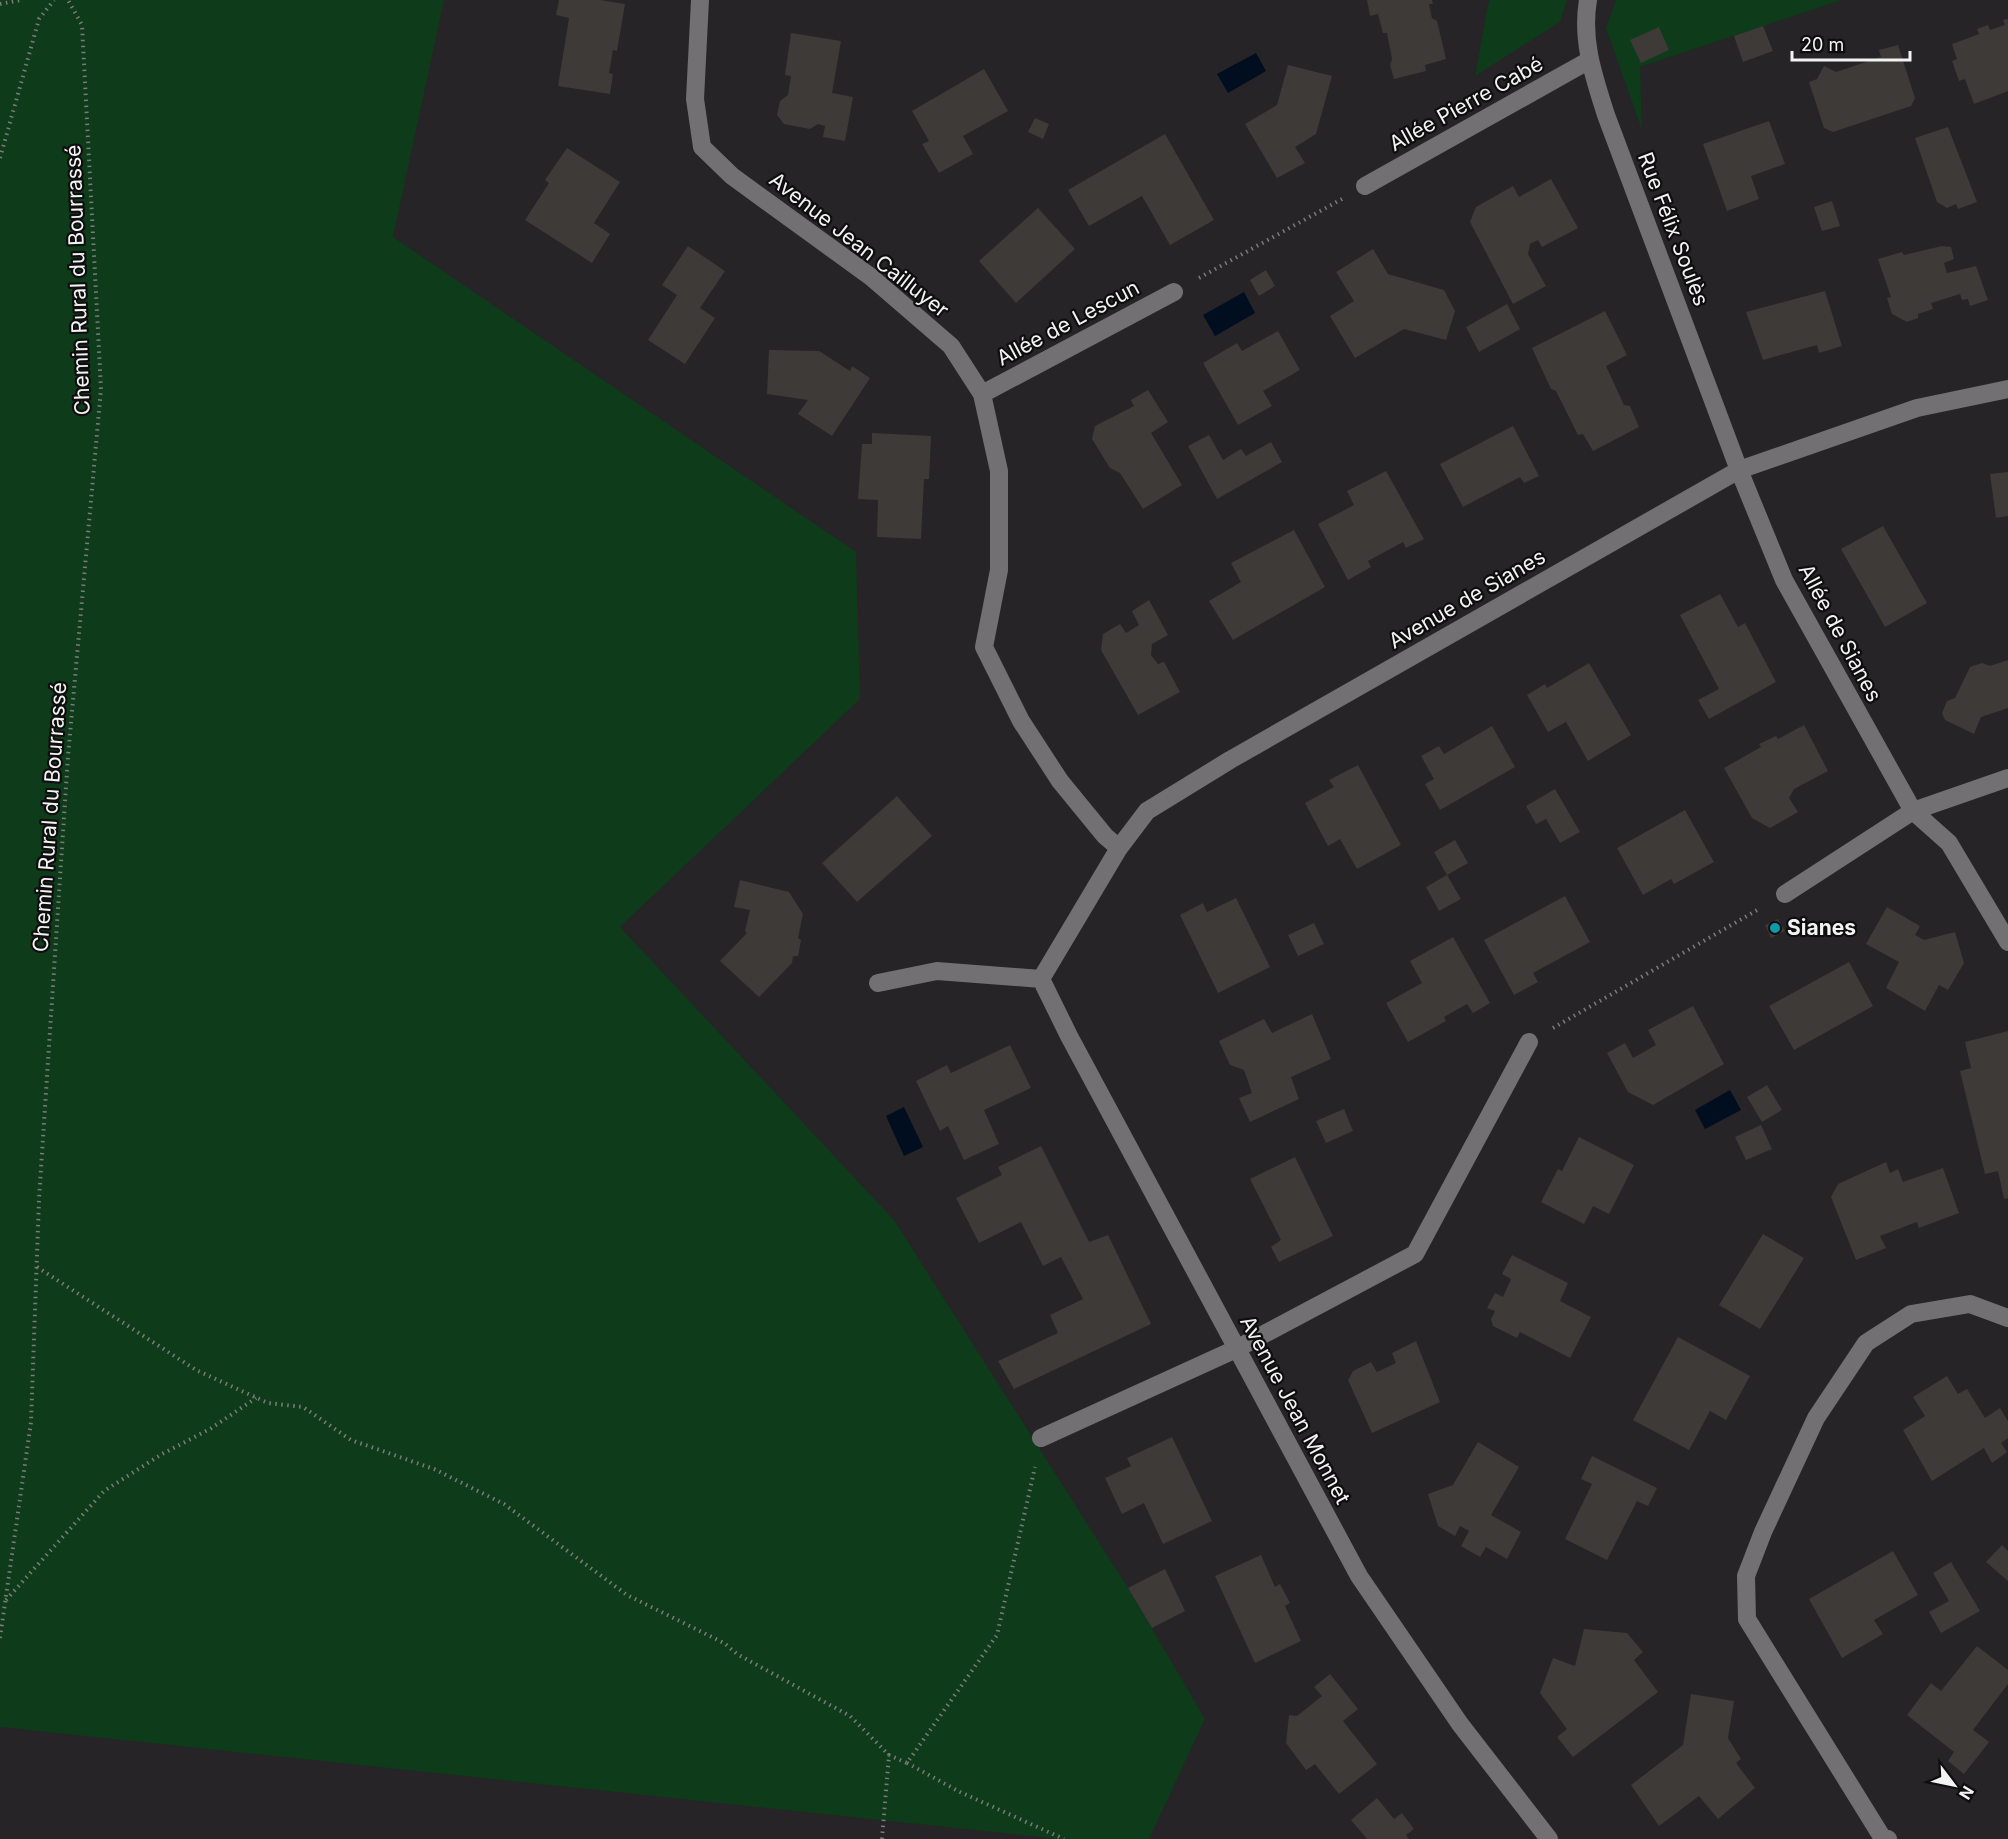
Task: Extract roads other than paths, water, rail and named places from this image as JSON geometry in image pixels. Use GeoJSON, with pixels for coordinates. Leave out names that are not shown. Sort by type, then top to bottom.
{"type":"FeatureCollection","features":[{"type":"Feature","properties":{"kind":"street","name":"Avenue Jean Cailluyer"},"geometry":{"type":"LineString","coordinates":[[700,0],[695,99],[702,147],[732,176],[871,277],[951,346],[982,394],[999,471],[999,570],[984,647],[1021,721],[1060,781],[1105,836],[1119,848]]}},
{"type":"Feature","properties":{"kind":"street","name":"Rue Félix Soulès"},"geometry":{"type":"LineString","coordinates":[[1588,0],[1586,15],[1588,61],[1739,470]]}},
{"type":"Feature","properties":{"kind":"street","name":"Allée Pierre Cabé"},"geometry":{"type":"LineString","coordinates":[[1365,186],[1588,61]]}},
{"type":"Feature","properties":{"kind":"street","name":"Allée de Lescun"},"geometry":{"type":"LineString","coordinates":[[982,394],[1174,292]]}},
{"type":"Feature","properties":{"kind":"street","name":"Avenue de Sianes"},"geometry":{"type":"LineString","coordinates":[[1041,979],[1119,848],[1147,811],[1230,760],[1739,470],[1917,408],[2008,389]]}},
{"type":"Feature","properties":{"kind":"street","name":"Allée de Sianes"},"geometry":{"type":"LineString","coordinates":[[1739,470],[1784,580],[1912,811],[1949,843],[2008,942]]}},
{"type":"Feature","properties":{"kind":"street"},"geometry":{"type":"LineString","coordinates":[[1785,894],[1912,811],[2008,778]]}},
{"type":"Feature","properties":{"kind":"street"},"geometry":{"type":"LineString","coordinates":[[878,983],[937,971],[1041,979]]}},
{"type":"Feature","properties":{"kind":"street","name":"Avenue Jean Monnet"},"geometry":{"type":"LineString","coordinates":[[1041,979],[1069,1036],[1359,1576],[1460,1724],[1549,1839]]}},
{"type":"Feature","properties":{"kind":"street"},"geometry":{"type":"LineString","coordinates":[[1041,1438],[1236,1349],[1415,1254],[1529,1042]]}},
{"type":"Feature","properties":{"kind":"street"},"geometry":{"type":"LineString","coordinates":[[1888,1839],[1882,1837],[1747,1619],[1746,1576],[1763,1532],[1816,1418],[1866,1343],[1911,1314],[1970,1304],[2008,1318]]}},
{"type":"Feature","properties":{"kind":"water"},"geometry":{"type":"Polygon","coordinates":[[[1256,53],[1266,71],[1228,93],[1217,74],[1256,53]]]}},
{"type":"Feature","properties":{"kind":"water"},"geometry":{"type":"Polygon","coordinates":[[[1244,292],[1255,313],[1215,336],[1203,315],[1244,292]]]}},
{"type":"Feature","properties":{"kind":"water"},"geometry":{"type":"Polygon","coordinates":[[[1730,1090],[1741,1110],[1705,1129],[1695,1110],[1730,1090]]]}},
{"type":"Feature","properties":{"kind":"water"},"geometry":{"type":"Polygon","coordinates":[[[904,1107],[923,1147],[904,1156],[886,1116],[904,1107]]]}},
{"type":"Feature","properties":{"kind":"place","name":"Sianes"},"geometry":{"type":"Point","coordinates":[1775,928]}}]}
